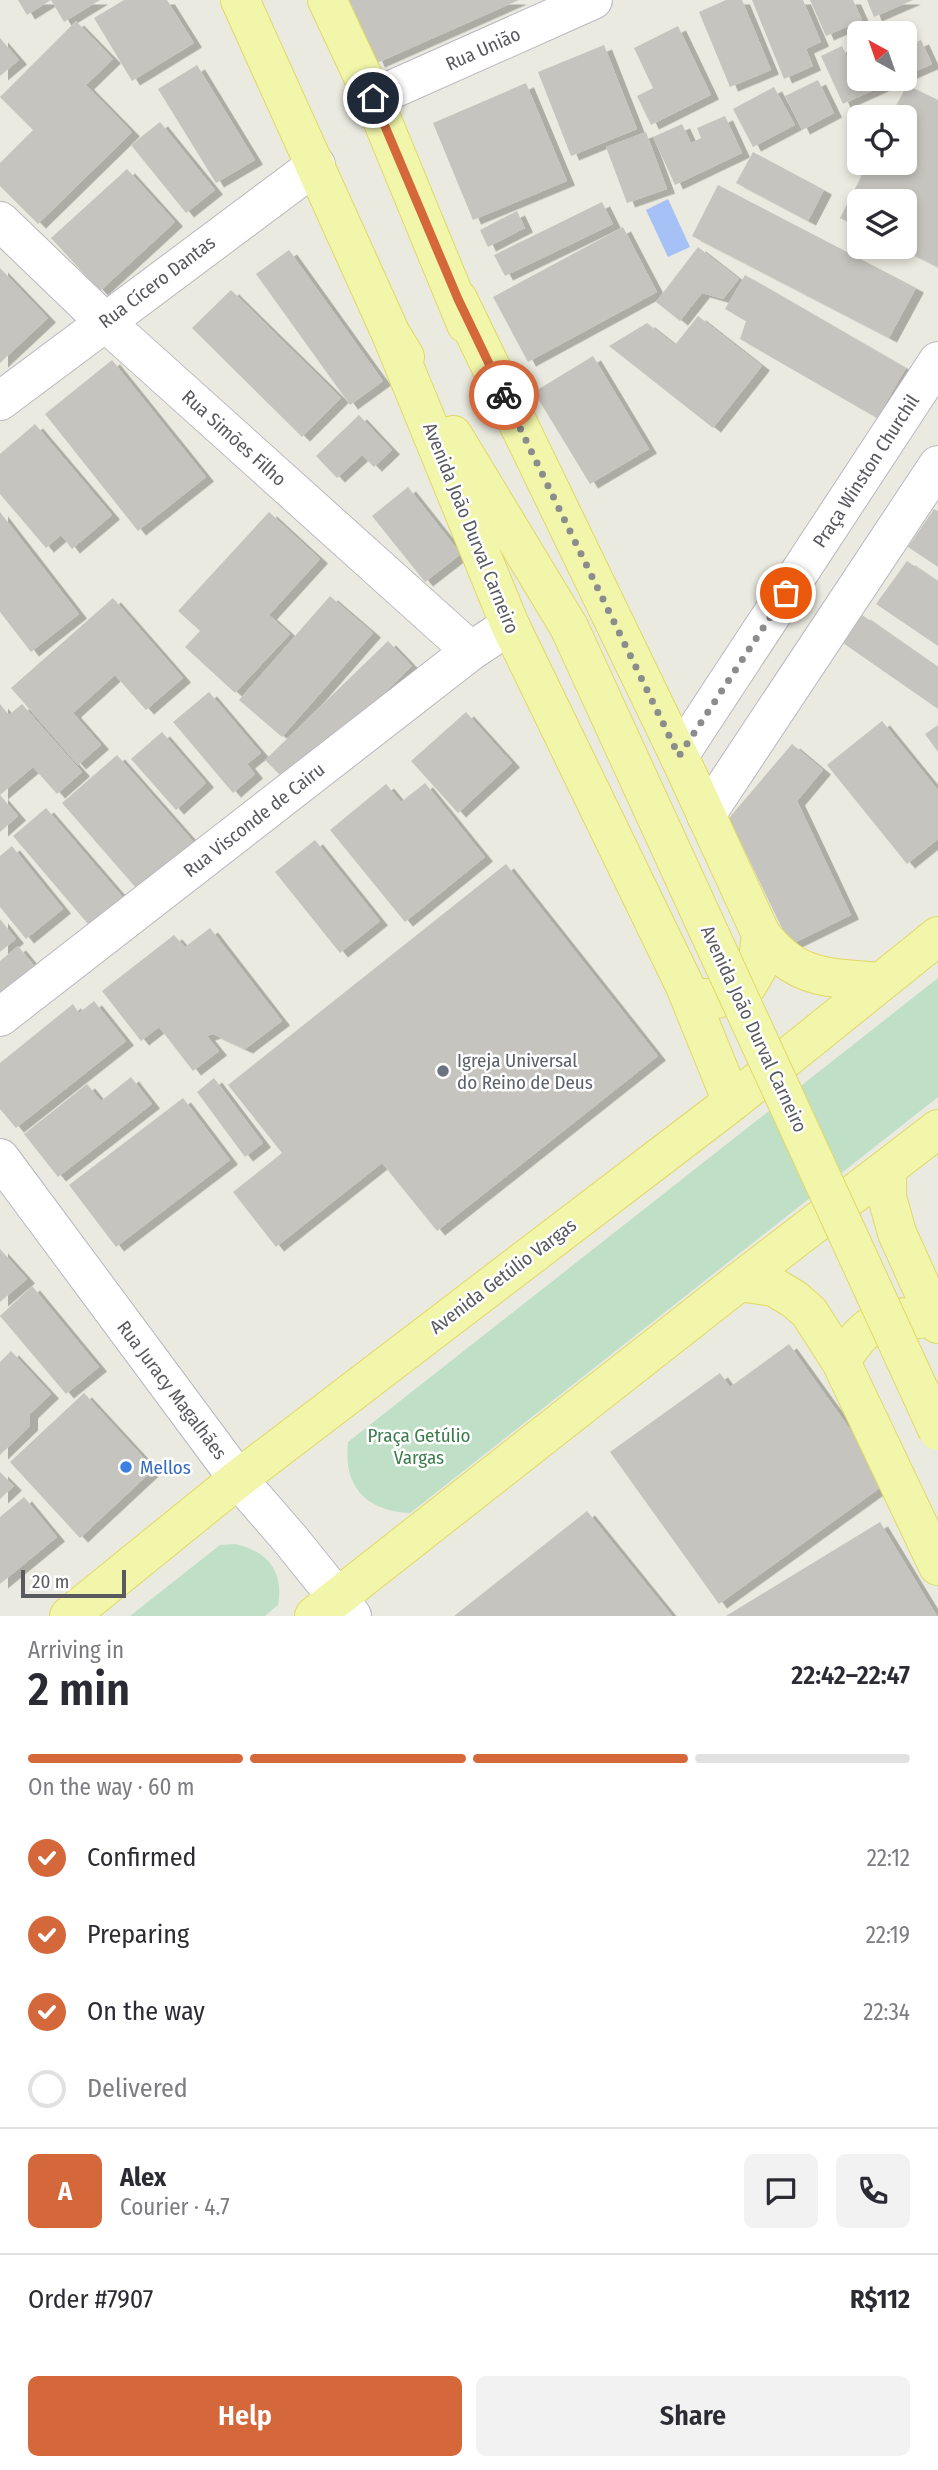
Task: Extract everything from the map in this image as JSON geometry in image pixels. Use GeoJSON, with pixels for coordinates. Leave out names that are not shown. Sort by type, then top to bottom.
{"type":"FeatureCollection","features":[{"type":"Feature","properties":{"kind":"main road","name":"Avenida João Durval Carneiro"},"geometry":{"type":"LineString","coordinates":[[240,0],[391,334],[510,625],[685,986],[732,1102]]}},
{"type":"Feature","properties":{"kind":"main road","name":"Avenida João Durval Carneiro"},"geometry":{"type":"LineString","coordinates":[[327,0],[373,98],[458,299],[679,756],[761,934],[775,952],[794,967],[827,977],[879,982]]}},
{"type":"Feature","properties":{"kind":"main road","name":"Avenida João Durval Carneiro"},"geometry":{"type":"LineString","coordinates":[[458,299],[569,627],[938,1431]]}},
{"type":"Feature","properties":{"kind":"main road","name":"Avenida João Durval Carneiro"},"geometry":{"type":"LineString","coordinates":[[391,334],[569,627]]}},
{"type":"Feature","properties":{"kind":"main road"},"geometry":{"type":"LineString","coordinates":[[685,986],[705,999],[717,999],[747,986],[757,970],[761,934]]}},
{"type":"Feature","properties":{"kind":"main road","name":"Avenida Getúlio Vargas"},"geometry":{"type":"LineString","coordinates":[[69,1616],[237,1479],[732,1102],[938,936]]}},
{"type":"Feature","properties":{"kind":"main road"},"geometry":{"type":"LineString","coordinates":[[334,1610],[739,1282],[938,1129]]}},
{"type":"Feature","properties":{"kind":"main road"},"geometry":{"type":"LineString","coordinates":[[887,1169],[887,1197],[897,1233],[938,1324]]}},
{"type":"Feature","properties":{"kind":"main road"},"geometry":{"type":"LineString","coordinates":[[739,1282],[774,1287],[809,1312],[841,1362],[938,1566]]}},
{"type":"Feature","properties":{"kind":"main road"},"geometry":{"type":"LineString","coordinates":[[841,1362],[854,1339],[873,1324],[901,1316],[924,1321],[938,1332]]}},
{"type":"Feature","properties":{"kind":"street","name":"Rua União"},"geometry":{"type":"LineString","coordinates":[[373,98],[593,0]]}},
{"type":"Feature","properties":{"kind":"street","name":"Rua Cícero Dantas"},"geometry":{"type":"LineString","coordinates":[[0,401],[316,165]]}},
{"type":"Feature","properties":{"kind":"street","name":"Rua Simões Filho"},"geometry":{"type":"LineString","coordinates":[[0,221],[104,321],[471,651]]}},
{"type":"Feature","properties":{"kind":"street","name":"Praça Winston Churchil"},"geometry":{"type":"LineString","coordinates":[[679,756],[938,361]]}},
{"type":"Feature","properties":{"kind":"street"},"geometry":{"type":"LineString","coordinates":[[706,815],[938,465]]}},
{"type":"Feature","properties":{"kind":"street","name":"Rua Visconde de Cairu"},"geometry":{"type":"LineString","coordinates":[[0,1017],[471,651],[510,625]]}},
{"type":"Feature","properties":{"kind":"street","name":"Rua Juracy Magalhães"},"geometry":{"type":"LineString","coordinates":[[0,1158],[334,1610]]}},
{"type":"Feature","properties":{"kind":"green space","name":"Praça Getúlio Vargas"},"geometry":{"type":"Polygon","coordinates":[[[938,978],[938,1097],[410,1513],[381,1507],[360,1493],[349,1471],[348,1442],[938,978]]]}},
{"type":"Feature","properties":{"kind":"green space"},"geometry":{"type":"Polygon","coordinates":[[[235,1544],[265,1557],[276,1573],[278,1605],[265,1616],[130,1616],[220,1545],[235,1544]]]}},
{"type":"Feature","properties":{"kind":"water"},"geometry":{"type":"Polygon","coordinates":[[[668,199],[690,247],[668,257],[646,210],[668,199]]]}},
{"type":"Feature","properties":{"kind":"building"},"geometry":{"type":"Polygon","coordinates":[[[18,0],[51,0],[27,15],[18,0]]]}},
{"type":"Feature","properties":{"kind":"building"},"geometry":{"type":"Polygon","coordinates":[[[51,0],[100,0],[64,22],[51,0]]]}},
{"type":"Feature","properties":{"kind":"building"},"geometry":{"type":"Polygon","coordinates":[[[124,0],[167,0],[194,43],[132,81],[94,18],[124,0]]]}},
{"type":"Feature","properties":{"kind":"building"},"geometry":{"type":"Polygon","coordinates":[[[349,0],[519,0],[377,63],[349,0]]]}},
{"type":"Feature","properties":{"kind":"building"},"geometry":{"type":"Polygon","coordinates":[[[726,0],[742,0],[771,70],[730,87],[699,12],[726,0]]]}},
{"type":"Feature","properties":{"kind":"building"},"geometry":{"type":"Polygon","coordinates":[[[752,0],[803,0],[821,42],[806,49],[813,66],[784,79],[752,0]]]}},
{"type":"Feature","properties":{"kind":"building"},"geometry":{"type":"Polygon","coordinates":[[[810,0],[853,0],[862,20],[847,21],[847,27],[826,36],[810,0]]]}},
{"type":"Feature","properties":{"kind":"building"},"geometry":{"type":"Polygon","coordinates":[[[867,0],[913,0],[874,17],[867,0]]]}},
{"type":"Feature","properties":{"kind":"building"},"geometry":{"type":"Polygon","coordinates":[[[76,21],[113,59],[86,85],[132,132],[38,224],[0,186],[0,163],[33,130],[0,97],[76,21]]]}},
{"type":"Feature","properties":{"kind":"building"},"geometry":{"type":"Polygon","coordinates":[[[678,26],[711,95],[651,125],[637,96],[653,88],[634,48],[678,26]]]}},
{"type":"Feature","properties":{"kind":"building"},"geometry":{"type":"Polygon","coordinates":[[[0,38],[19,60],[0,76],[0,38]]]}},
{"type":"Feature","properties":{"kind":"building"},"geometry":{"type":"Polygon","coordinates":[[[921,40],[932,64],[917,71],[917,42],[921,40]]]}},
{"type":"Feature","properties":{"kind":"building"},"geometry":{"type":"Polygon","coordinates":[[[604,45],[637,129],[571,156],[538,72],[604,45]]]}},
{"type":"Feature","properties":{"kind":"building"},"geometry":{"type":"Polygon","coordinates":[[[842,46],[847,57],[847,91],[872,91],[843,104],[821,56],[842,46]]]}},
{"type":"Feature","properties":{"kind":"building"},"geometry":{"type":"Polygon","coordinates":[[[197,65],[255,160],[216,183],[158,89],[197,65]]]}},
{"type":"Feature","properties":{"kind":"building"},"geometry":{"type":"Polygon","coordinates":[[[818,80],[834,113],[802,130],[785,96],[818,80]]]}},
{"type":"Feature","properties":{"kind":"building"},"geometry":{"type":"Polygon","coordinates":[[[526,83],[567,181],[473,220],[433,123],[526,83]]]}},
{"type":"Feature","properties":{"kind":"building"},"geometry":{"type":"Polygon","coordinates":[[[774,87],[795,125],[753,147],[733,109],[774,87]]]}},
{"type":"Feature","properties":{"kind":"building"},"geometry":{"type":"Polygon","coordinates":[[[917,90],[938,100],[938,267],[917,256],[917,189],[855,189],[862,175],[917,175],[917,105],[896,105],[904,91],[917,90]]]}},
{"type":"Feature","properties":{"kind":"building"},"geometry":{"type":"Polygon","coordinates":[[[725,116],[742,153],[675,185],[653,137],[682,124],[691,143],[701,138],[697,128],[725,116]]]}},
{"type":"Feature","properties":{"kind":"building"},"geometry":{"type":"Polygon","coordinates":[[[160,122],[215,190],[186,213],[131,145],[160,122]]]}},
{"type":"Feature","properties":{"kind":"building"},"geometry":{"type":"Polygon","coordinates":[[[646,132],[667,189],[627,203],[606,147],[646,132]]]}},
{"type":"Feature","properties":{"kind":"building"},"geometry":{"type":"Polygon","coordinates":[[[753,152],[824,190],[808,221],[736,183],[753,152]]]}},
{"type":"Feature","properties":{"kind":"building"},"geometry":{"type":"Polygon","coordinates":[[[127,169],[175,222],[100,291],[51,238],[127,169]]]}},
{"type":"Feature","properties":{"kind":"building"},"geometry":{"type":"Polygon","coordinates":[[[718,185],[847,252],[847,259],[860,259],[916,288],[889,338],[692,236],[718,185]]]}},
{"type":"Feature","properties":{"kind":"building"},"geometry":{"type":"Polygon","coordinates":[[[602,202],[613,224],[505,276],[494,255],[602,202]]]}},
{"type":"Feature","properties":{"kind":"building"},"geometry":{"type":"Polygon","coordinates":[[[847,204],[847,222],[840,218],[847,204]]]}},
{"type":"Feature","properties":{"kind":"building"},"geometry":{"type":"Polygon","coordinates":[[[517,211],[525,228],[488,247],[480,230],[517,211]]]}},
{"type":"Feature","properties":{"kind":"building"},"geometry":{"type":"Polygon","coordinates":[[[623,227],[657,292],[528,362],[493,297],[623,227]]]}},
{"type":"Feature","properties":{"kind":"building"},"geometry":{"type":"Polygon","coordinates":[[[698,247],[739,279],[723,299],[702,293],[680,321],[656,302],[698,247]]]}},
{"type":"Feature","properties":{"kind":"building"},"geometry":{"type":"Polygon","coordinates":[[[289,250],[383,381],[350,405],[256,274],[289,250]]]}},
{"type":"Feature","properties":{"kind":"building"},"geometry":{"type":"Polygon","coordinates":[[[0,268],[48,318],[0,363],[0,268]]]}},
{"type":"Feature","properties":{"kind":"building"},"geometry":{"type":"Polygon","coordinates":[[[745,275],[906,368],[877,418],[740,339],[746,321],[725,309],[745,275]]]}},
{"type":"Feature","properties":{"kind":"building"},"geometry":{"type":"Polygon","coordinates":[[[231,290],[341,398],[302,437],[192,328],[231,290]]]}},
{"type":"Feature","properties":{"kind":"building"},"geometry":{"type":"Polygon","coordinates":[[[698,316],[762,366],[713,428],[609,346],[647,323],[675,345],[698,316]]]}},
{"type":"Feature","properties":{"kind":"building"},"geometry":{"type":"Polygon","coordinates":[[[593,356],[649,449],[590,484],[534,392],[593,356]]]}},
{"type":"Feature","properties":{"kind":"building"},"geometry":{"type":"Polygon","coordinates":[[[112,360],[206,477],[138,531],[45,414],[112,360]]]}},
{"type":"Feature","properties":{"kind":"building"},"geometry":{"type":"Polygon","coordinates":[[[359,415],[392,450],[374,467],[362,455],[337,478],[316,456],[359,415]]]}},
{"type":"Feature","properties":{"kind":"building"},"geometry":{"type":"Polygon","coordinates":[[[35,424],[112,515],[72,549],[61,535],[46,548],[0,494],[0,454],[35,424]]]}},
{"type":"Feature","properties":{"kind":"building"},"geometry":{"type":"Polygon","coordinates":[[[408,487],[461,554],[425,582],[372,516],[408,487]]]}},
{"type":"Feature","properties":{"kind":"building"},"geometry":{"type":"Polygon","coordinates":[[[934,509],[938,511],[938,567],[908,547],[934,509]]]}},
{"type":"Feature","properties":{"kind":"building"},"geometry":{"type":"Polygon","coordinates":[[[0,512],[79,614],[31,652],[0,612],[0,512]]]}},
{"type":"Feature","properties":{"kind":"building"},"geometry":{"type":"Polygon","coordinates":[[[269,512],[320,559],[269,615],[290,634],[235,693],[185,647],[200,631],[178,611],[269,512]]]}},
{"type":"Feature","properties":{"kind":"building"},"geometry":{"type":"Polygon","coordinates":[[[907,561],[938,582],[938,646],[876,604],[907,561]]]}},
{"type":"Feature","properties":{"kind":"building"},"geometry":{"type":"Polygon","coordinates":[[[330,596],[373,633],[282,737],[239,700],[330,596]]]}},
{"type":"Feature","properties":{"kind":"building"},"geometry":{"type":"Polygon","coordinates":[[[113,598],[183,678],[146,710],[115,675],[73,713],[101,745],[78,765],[11,688],[113,598]]]}},
{"type":"Feature","properties":{"kind":"building"},"geometry":{"type":"Polygon","coordinates":[[[862,615],[938,668],[938,709],[843,643],[862,615]]]}},
{"type":"Feature","properties":{"kind":"building"},"geometry":{"type":"Polygon","coordinates":[[[388,641],[412,666],[290,785],[265,760],[388,641]]]}},
{"type":"Feature","properties":{"kind":"building"},"geometry":{"type":"Polygon","coordinates":[[[209,692],[261,753],[247,764],[255,774],[233,793],[173,722],[209,692]]]}},
{"type":"Feature","properties":{"kind":"building"},"geometry":{"type":"Polygon","coordinates":[[[0,704],[9,715],[22,704],[82,772],[57,794],[33,767],[0,795],[0,704]]]}},
{"type":"Feature","properties":{"kind":"building"},"geometry":{"type":"Polygon","coordinates":[[[466,712],[512,763],[458,813],[411,761],[466,712]]]}},
{"type":"Feature","properties":{"kind":"building"},"geometry":{"type":"Polygon","coordinates":[[[882,721],[938,790],[938,839],[907,864],[827,765],[882,721]]]}},
{"type":"Feature","properties":{"kind":"building"},"geometry":{"type":"Polygon","coordinates":[[[938,725],[938,752],[925,734],[938,725]]]}},
{"type":"Feature","properties":{"kind":"building"},"geometry":{"type":"Polygon","coordinates":[[[162,732],[206,783],[176,810],[131,759],[162,732]]]}},
{"type":"Feature","properties":{"kind":"building"},"geometry":{"type":"Polygon","coordinates":[[[792,744],[823,770],[797,801],[851,915],[790,945],[729,818],[792,744]]]}},
{"type":"Feature","properties":{"kind":"building"},"geometry":{"type":"Polygon","coordinates":[[[117,755],[198,847],[143,896],[62,803],[117,755]]]}},
{"type":"Feature","properties":{"kind":"building"},"geometry":{"type":"Polygon","coordinates":[[[425,783],[485,857],[405,922],[330,830],[386,784],[401,802],[425,783]]]}},
{"type":"Feature","properties":{"kind":"building"},"geometry":{"type":"Polygon","coordinates":[[[0,795],[18,816],[0,832],[0,795]]]}},
{"type":"Feature","properties":{"kind":"building"},"geometry":{"type":"Polygon","coordinates":[[[46,808],[127,902],[94,931],[13,836],[46,808]]]}},
{"type":"Feature","properties":{"kind":"building"},"geometry":{"type":"Polygon","coordinates":[[[315,840],[380,921],[340,953],[275,872],[315,840]]]}},
{"type":"Feature","properties":{"kind":"building"},"geometry":{"type":"Polygon","coordinates":[[[12,846],[63,909],[26,939],[0,907],[0,856],[12,846]]]}},
{"type":"Feature","properties":{"kind":"building","name":"Igreja Universal do Reino de Deus"},"geometry":{"type":"Polygon","coordinates":[[[506,864],[658,1056],[437,1231],[382,1163],[276,1247],[233,1192],[282,1153],[228,1085],[506,864]]]}},
{"type":"Feature","properties":{"kind":"building"},"geometry":{"type":"Polygon","coordinates":[[[0,919],[16,939],[0,952],[0,919]]]}},
{"type":"Feature","properties":{"kind":"building"},"geometry":{"type":"Polygon","coordinates":[[[210,928],[282,1021],[245,1049],[213,1034],[207,1036],[219,1051],[193,1071],[159,1027],[141,1041],[102,991],[174,935],[185,947],[210,928]]]}},
{"type":"Feature","properties":{"kind":"building"},"geometry":{"type":"Polygon","coordinates":[[[18,946],[37,969],[0,999],[0,961],[18,946]]]}},
{"type":"Feature","properties":{"kind":"building"},"geometry":{"type":"Polygon","coordinates":[[[94,1001],[126,1041],[16,1128],[0,1109],[0,1063],[73,1004],[79,1013],[94,1001]]]}},
{"type":"Feature","properties":{"kind":"building"},"geometry":{"type":"Polygon","coordinates":[[[131,1077],[152,1104],[58,1177],[24,1134],[87,1084],[101,1101],[131,1077]]]}},
{"type":"Feature","properties":{"kind":"building"},"geometry":{"type":"Polygon","coordinates":[[[214,1078],[263,1143],[245,1157],[197,1092],[214,1078]]]}},
{"type":"Feature","properties":{"kind":"building"},"geometry":{"type":"Polygon","coordinates":[[[183,1098],[230,1160],[116,1247],[69,1185],[183,1098]]]}},
{"type":"Feature","properties":{"kind":"building"},"geometry":{"type":"Polygon","coordinates":[[[0,1249],[27,1279],[0,1302],[0,1249]]]}},
{"type":"Feature","properties":{"kind":"building"},"geometry":{"type":"Polygon","coordinates":[[[32,1286],[99,1367],[66,1394],[0,1316],[32,1286]]]}},
{"type":"Feature","properties":{"kind":"building"},"geometry":{"type":"Polygon","coordinates":[[[789,1344],[888,1482],[719,1604],[610,1452],[720,1373],[730,1387],[789,1344]]]}},
{"type":"Feature","properties":{"kind":"building"},"geometry":{"type":"Polygon","coordinates":[[[11,1351],[51,1394],[30,1414],[30,1426],[0,1455],[0,1362],[11,1351]]]}},
{"type":"Feature","properties":{"kind":"building"},"geometry":{"type":"Polygon","coordinates":[[[84,1393],[154,1469],[80,1538],[10,1462],[84,1393]]]}},
{"type":"Feature","properties":{"kind":"building"},"geometry":{"type":"Polygon","coordinates":[[[0,1472],[14,1486],[0,1499],[0,1472]]]}},
{"type":"Feature","properties":{"kind":"building"},"geometry":{"type":"Polygon","coordinates":[[[24,1497],[57,1537],[0,1584],[0,1517],[24,1497]]]}},
{"type":"Feature","properties":{"kind":"building"},"geometry":{"type":"Polygon","coordinates":[[[587,1511],[672,1616],[454,1616],[587,1511]]]}},
{"type":"Feature","properties":{"kind":"building"},"geometry":{"type":"Polygon","coordinates":[[[880,1522],[937,1616],[726,1616],[880,1522]]]}},
{"type":"Feature","properties":{"kind":"way so far"},"geometry":{"type":"LineString","coordinates":[[504,395],[679,756],[786,593]]}},
{"type":"Feature","properties":{"kind":"place","name":"Igreja Universal do Reino de Deus"},"geometry":{"type":"Point","coordinates":[443,1071]}},
{"type":"Feature","properties":{"kind":"place","name":"Mellos"},"geometry":{"type":"Point","coordinates":[126,1467]}},
{"type":"Feature","properties":{"kind":"route"},"geometry":{"type":"LineString","coordinates":[[373,98],[458,299],[504,395]]}}]}
